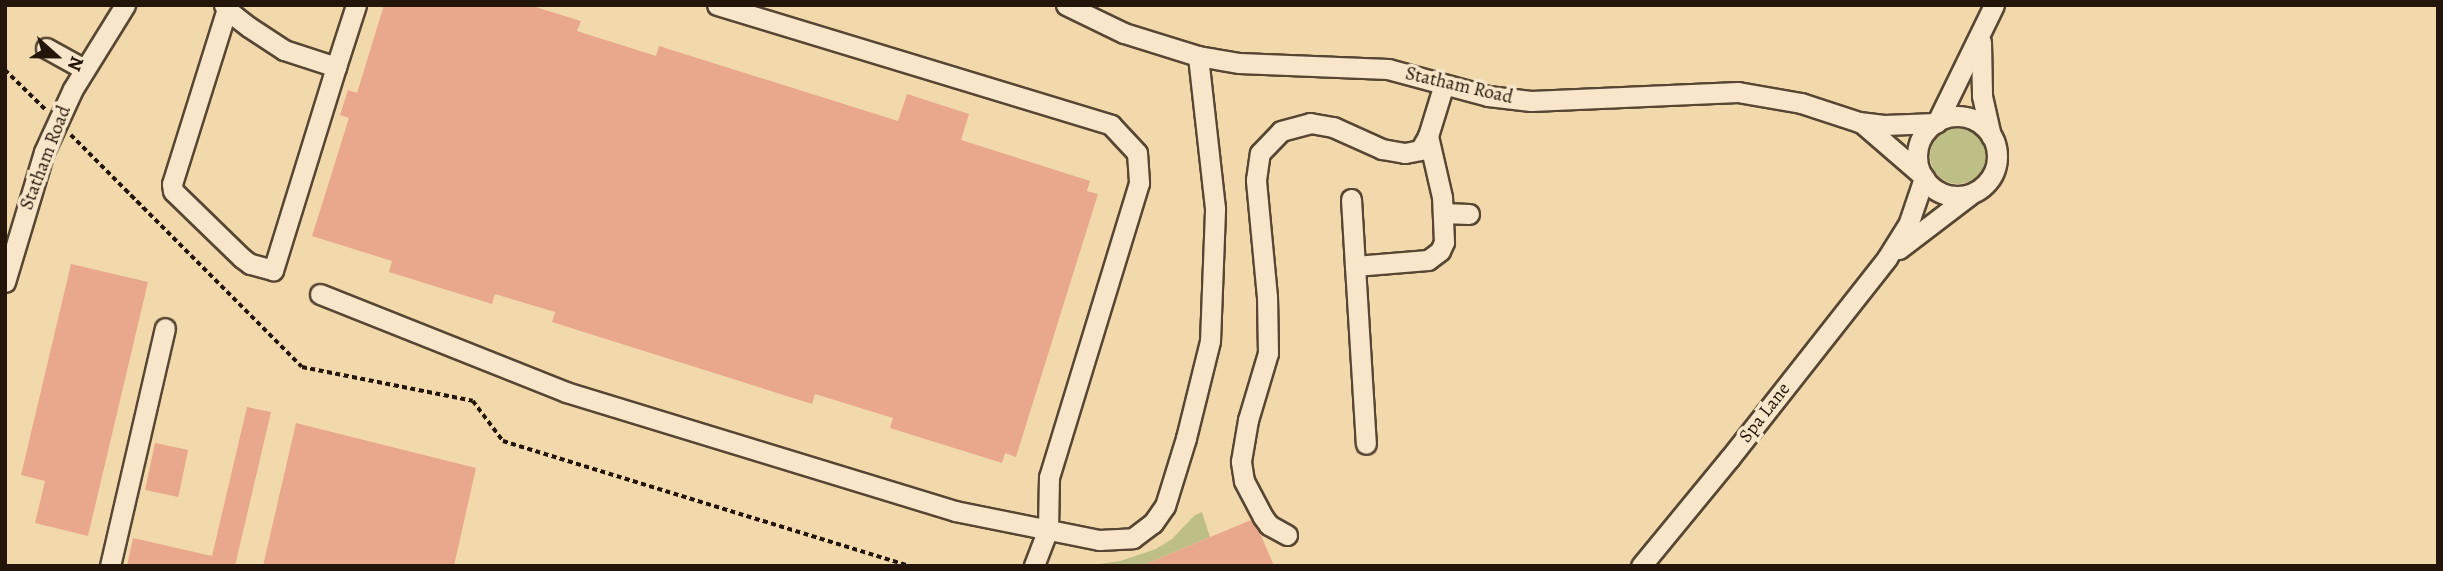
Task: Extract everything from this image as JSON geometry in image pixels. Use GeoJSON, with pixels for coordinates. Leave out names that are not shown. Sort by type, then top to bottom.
{"type":"FeatureCollection","features":[{"type":"Feature","properties":{"kind":"street","name":"Statham Road"},"geometry":{"type":"LineString","coordinates":[[5,282],[44,152],[84,69],[125,5]]}},
{"type":"Feature","properties":{"kind":"street"},"geometry":{"type":"LineString","coordinates":[[336,67],[284,50],[256,32],[226,6],[172,184],[173,191],[250,264],[273,270],[356,5]]}},
{"type":"Feature","properties":{"kind":"street"},"geometry":{"type":"LineString","coordinates":[[716,5],[1111,125],[1137,153],[1139,183],[1049,477],[1048,529],[1034,566]]}},
{"type":"Feature","properties":{"kind":"street","name":"Statham Road"},"geometry":{"type":"LineString","coordinates":[[1066,5],[1124,33],[1198,56],[1240,63],[1388,69],[1488,96],[1531,102],[1738,92],[1801,103],[1860,122],[1884,125],[1937,122]]}},
{"type":"Feature","properties":{"kind":"street"},"geometry":{"type":"LineString","coordinates":[[1981,38],[1982,96],[1996,148],[1993,174],[1974,192],[1952,196],[1931,186],[1923,176],[1918,163],[1921,141],[1937,122],[1981,38],[1994,5]]}},
{"type":"Feature","properties":{"kind":"street"},"geometry":{"type":"LineString","coordinates":[[46,48],[84,69]]}},
{"type":"Feature","properties":{"kind":"street"},"geometry":{"type":"LineString","coordinates":[[320,294],[566,392],[955,511],[1099,540],[1133,538],[1153,523],[1165,506],[1186,438],[1210,341],[1215,208],[1198,56]]}},
{"type":"Feature","properties":{"kind":"street"},"geometry":{"type":"LineString","coordinates":[[1287,535],[1269,525],[1263,517],[1244,481],[1241,461],[1248,420],[1268,353],[1267,297],[1256,180],[1260,153],[1281,131],[1310,123],[1334,127],[1382,149],[1405,153],[1420,150],[1428,136],[1444,85]]}},
{"type":"Feature","properties":{"kind":"street"},"geometry":{"type":"LineString","coordinates":[[1937,122],[1949,117],[1973,120],[1991,136]]}},
{"type":"Feature","properties":{"kind":"street","name":"Statham Road"},"geometry":{"type":"LineString","coordinates":[[1860,122],[1923,176]]}},
{"type":"Feature","properties":{"kind":"street"},"geometry":{"type":"LineString","coordinates":[[1355,266],[1428,260],[1440,251],[1444,242],[1442,197],[1428,136]]}},
{"type":"Feature","properties":{"kind":"street","name":"Spa Lane"},"geometry":{"type":"LineString","coordinates":[[1640,566],[1729,459],[1887,258],[1908,225],[1923,176]]}},
{"type":"Feature","properties":{"kind":"street","name":"Spa Lane"},"geometry":{"type":"LineString","coordinates":[[1887,258],[1974,192]]}},
{"type":"Feature","properties":{"kind":"street"},"geometry":{"type":"LineString","coordinates":[[1351,199],[1366,444]]}},
{"type":"Feature","properties":{"kind":"street"},"geometry":{"type":"LineString","coordinates":[[1443,213],[1469,214]]}},
{"type":"Feature","properties":{"kind":"street"},"geometry":{"type":"LineString","coordinates":[[110,566],[165,328]]}},
{"type":"Feature","properties":{"kind":"path"},"geometry":{"type":"LineString","coordinates":[[5,70],[302,367],[473,401],[503,441],[909,566]]}},
{"type":"Feature","properties":{"kind":"green space"},"geometry":{"type":"Polygon","coordinates":[[[1958,128],[1969,130],[1978,136],[1984,145],[1984,167],[1978,176],[1969,182],[1958,184],[1947,182],[1938,176],[1932,167],[1930,156],[1932,145],[1938,136],[1947,130],[1958,128]]]}},
{"type":"Feature","properties":{"kind":"green space"},"geometry":{"type":"Polygon","coordinates":[[[1202,512],[1210,537],[1141,566],[1086,566],[1120,561],[1156,549],[1172,539],[1195,515],[1202,512]]]}},
{"type":"Feature","properties":{"kind":"building"},"geometry":{"type":"Polygon","coordinates":[[[384,5],[529,5],[581,21],[577,31],[656,56],[659,46],[898,121],[907,94],[969,114],[961,140],[1090,181],[1087,191],[1098,194],[1016,457],[1005,453],[1002,463],[890,428],[893,418],[815,394],[812,404],[552,322],[555,312],[495,294],[492,304],[389,272],[392,261],[312,236],[349,118],[340,115],[348,90],[357,93],[384,5]]]}},
{"type":"Feature","properties":{"kind":"building"},"geometry":{"type":"Polygon","coordinates":[[[71,264],[148,282],[88,536],[35,523],[45,481],[21,475],[71,264]]]}},
{"type":"Feature","properties":{"kind":"building"},"geometry":{"type":"Polygon","coordinates":[[[247,407],[271,412],[235,566],[127,566],[133,538],[212,556],[247,407]]]}},
{"type":"Feature","properties":{"kind":"building"},"geometry":{"type":"Polygon","coordinates":[[[296,423],[476,468],[454,566],[263,566],[296,423]]]}},
{"type":"Feature","properties":{"kind":"building"},"geometry":{"type":"Polygon","coordinates":[[[155,443],[188,450],[178,497],[145,490],[155,443]]]}},
{"type":"Feature","properties":{"kind":"building"},"geometry":{"type":"Polygon","coordinates":[[[1251,520],[1260,533],[1274,566],[1141,566],[1251,520]]]}}]}
